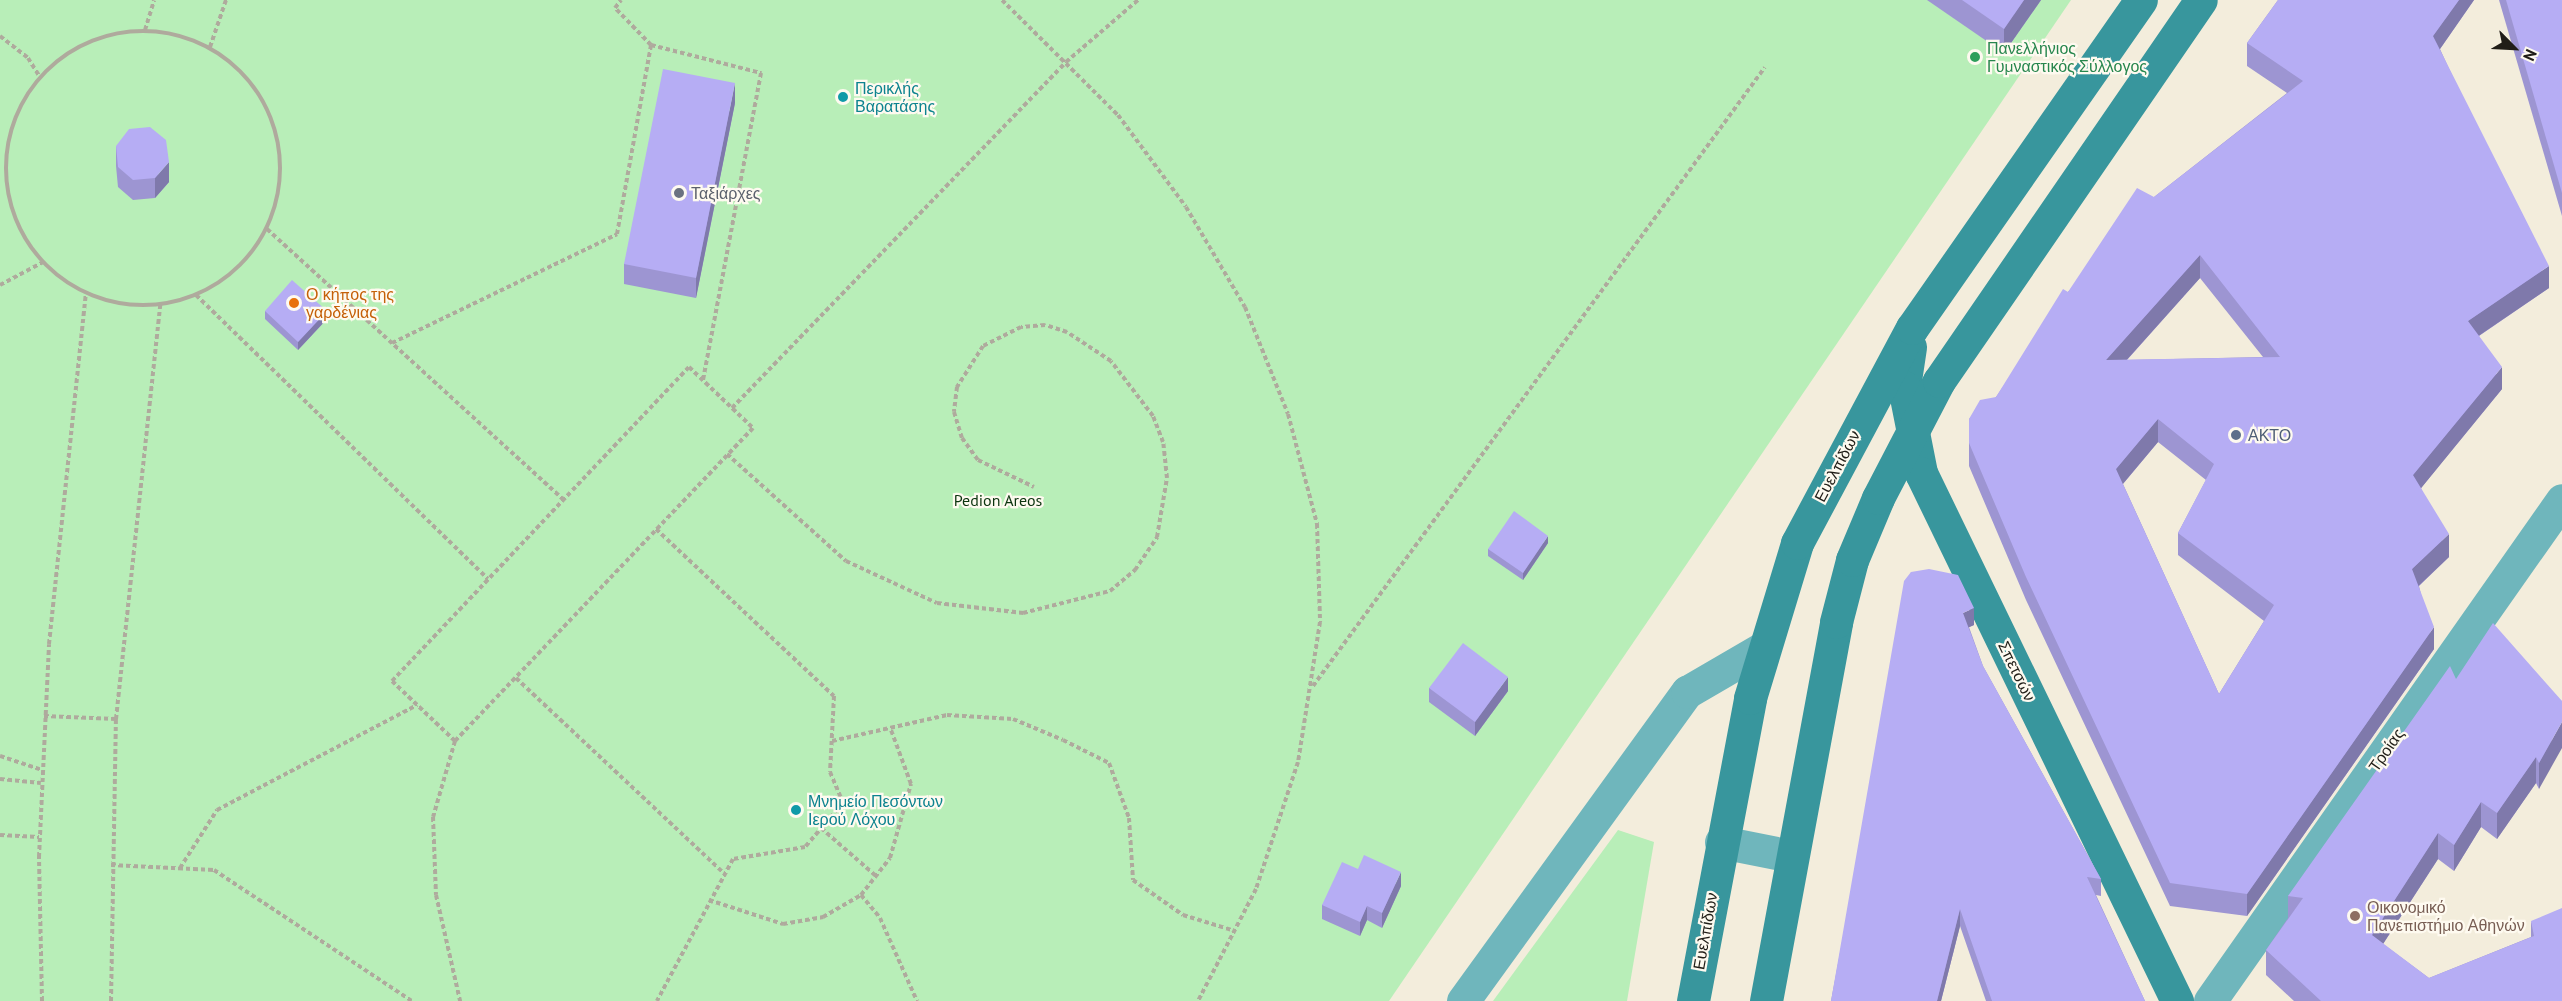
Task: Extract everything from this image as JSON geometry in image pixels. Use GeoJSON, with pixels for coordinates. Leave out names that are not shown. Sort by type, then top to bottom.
{"type":"FeatureCollection","features":[{"type":"Feature","properties":{"kind":"main road","name":"Ευελπίδων"},"geometry":{"type":"LineString","coordinates":[[1693,1001],[1721,842],[1761,649],[1802,533],[1912,328],[2141,0]]}},
{"type":"Feature","properties":{"kind":"main road"},"geometry":{"type":"LineString","coordinates":[[1766,1001],[1791,856],[1852,560],[1910,432],[2201,0]]}},
{"type":"Feature","properties":{"kind":"main road","name":"Σπετσών"},"geometry":{"type":"LineString","coordinates":[[1912,328],[1904,387],[1910,432],[1921,473],[2177,1001]]}},
{"type":"Feature","properties":{"kind":"street","name":"Τροίας"},"geometry":{"type":"LineString","coordinates":[[2210,1001],[2562,500]]}},
{"type":"Feature","properties":{"kind":"street"},"geometry":{"type":"LineString","coordinates":[[1463,1001],[1688,692],[1761,649]]}},
{"type":"Feature","properties":{"kind":"street"},"geometry":{"type":"LineString","coordinates":[[1721,842],[1791,856]]}},
{"type":"Feature","properties":{"kind":"path"},"geometry":{"type":"LineString","coordinates":[[145,30],[154,0]]}},
{"type":"Feature","properties":{"kind":"path"},"geometry":{"type":"LineString","coordinates":[[210,47],[226,0]]}},
{"type":"Feature","properties":{"kind":"path"},"geometry":{"type":"LineString","coordinates":[[621,0],[615,8],[651,45],[761,74],[703,381]]}},
{"type":"Feature","properties":{"kind":"path"},"geometry":{"type":"LineString","coordinates":[[1002,0],[1118,116],[1186,207],[1245,307],[1288,414],[1317,524],[1320,622],[1312,687],[1286,809],[1235,931],[1198,1001]]}},
{"type":"Feature","properties":{"kind":"path"},"geometry":{"type":"LineString","coordinates":[[732,408],[1066,62],[1136,1]]}},
{"type":"Feature","properties":{"kind":"path"},"geometry":{"type":"LineString","coordinates":[[145,30],[179,34],[210,47],[243,73],[267,107],[279,147],[279,189],[267,229],[237,268],[196,295],[160,304],[122,304],[86,293],[43,262],[19,225],[6,170],[9,137],[40,77],[70,51],[106,35],[145,30]]}},
{"type":"Feature","properties":{"kind":"path"},"geometry":{"type":"LineString","coordinates":[[0,36],[28,58],[40,77]]}},
{"type":"Feature","properties":{"kind":"path"},"geometry":{"type":"LineString","coordinates":[[392,343],[617,234],[651,45]]}},
{"type":"Feature","properties":{"kind":"path"},"geometry":{"type":"LineString","coordinates":[[1312,687],[1765,67]]}},
{"type":"Feature","properties":{"kind":"path"},"geometry":{"type":"LineString","coordinates":[[267,229],[564,500]]}},
{"type":"Feature","properties":{"kind":"path"},"geometry":{"type":"LineString","coordinates":[[0,285],[43,262]]}},
{"type":"Feature","properties":{"kind":"path"},"geometry":{"type":"LineString","coordinates":[[42,1001],[39,837],[44,716],[55,555],[86,293]]}},
{"type":"Feature","properties":{"kind":"path"},"geometry":{"type":"LineString","coordinates":[[196,295],[488,579]]}},
{"type":"Feature","properties":{"kind":"path"},"geometry":{"type":"LineString","coordinates":[[111,1001],[111,865],[116,719],[160,304]]}},
{"type":"Feature","properties":{"kind":"path"},"geometry":{"type":"LineString","coordinates":[[727,454],[846,561],[937,603],[1023,613],[1100,595],[1135,570],[1157,537],[1167,477],[1163,442],[1147,407],[1111,361],[1067,332],[1045,325],[1022,327],[983,346],[957,387],[954,412],[962,438],[978,460],[1034,488]]}},
{"type":"Feature","properties":{"kind":"path"},"geometry":{"type":"LineString","coordinates":[[455,741],[392,681],[689,367],[753,428],[455,741],[433,817],[436,895],[459,1001]]}},
{"type":"Feature","properties":{"kind":"path"},"geometry":{"type":"LineString","coordinates":[[656,529],[834,696],[830,772],[843,803],[805,847],[733,859],[709,900],[657,1001]]}},
{"type":"Feature","properties":{"kind":"path"},"geometry":{"type":"LineString","coordinates":[[516,678],[724,873]]}},
{"type":"Feature","properties":{"kind":"path"},"geometry":{"type":"LineString","coordinates":[[180,868],[217,810],[417,705]]}},
{"type":"Feature","properties":{"kind":"path"},"geometry":{"type":"LineString","coordinates":[[832,741],[891,730],[947,715],[1013,719],[1109,763],[1129,818],[1133,880],[1183,915],[1235,931]]}},
{"type":"Feature","properties":{"kind":"path"},"geometry":{"type":"LineString","coordinates":[[44,716],[116,719]]}},
{"type":"Feature","properties":{"kind":"path"},"geometry":{"type":"LineString","coordinates":[[709,900],[783,924],[824,917],[861,895],[890,858],[911,784],[891,730]]}},
{"type":"Feature","properties":{"kind":"path"},"geometry":{"type":"LineString","coordinates":[[0,756],[42,771]]}},
{"type":"Feature","properties":{"kind":"path"},"geometry":{"type":"LineString","coordinates":[[0,779],[41,783]]}},
{"type":"Feature","properties":{"kind":"path"},"geometry":{"type":"LineString","coordinates":[[821,828],[876,876]]}},
{"type":"Feature","properties":{"kind":"path"},"geometry":{"type":"LineString","coordinates":[[0,835],[39,837]]}},
{"type":"Feature","properties":{"kind":"path"},"geometry":{"type":"LineString","coordinates":[[111,865],[214,870],[412,1001]]}},
{"type":"Feature","properties":{"kind":"path"},"geometry":{"type":"LineString","coordinates":[[861,895],[879,918],[916,1001]]}},
{"type":"Feature","properties":{"kind":"green space","name":"Pedion Areos"},"geometry":{"type":"Polygon","coordinates":[[[0,0],[2071,0],[1389,1001],[0,1001],[0,0]]]}},
{"type":"Feature","properties":{"kind":"green space"},"geometry":{"type":"Polygon","coordinates":[[[1618,830],[1654,842],[1627,1001],[1493,1001],[1618,830]]]}},
{"type":"Feature","properties":{"kind":"building"},"geometry":{"type":"Polygon","coordinates":[[[1962,0],[2024,0],[2004,29],[1962,0]]]}},
{"type":"Feature","properties":{"kind":"building"},"geometry":{"type":"Polygon","coordinates":[[[2278,0],[2459,0],[2433,36],[2549,266],[2468,321],[2502,367],[2413,475],[2449,534],[2412,569],[2434,627],[2247,894],[2170,883],[2026,577],[1969,443],[1969,419],[1980,400],[1996,397],[2063,289],[2068,292],[2137,188],[2154,197],[2303,81],[2247,43],[2278,0]],[[2200,255],[2106,360],[2280,357],[2200,255]],[[2158,419],[2116,469],[2219,694],[2274,605],[2178,533],[2214,464],[2158,419]]]}},
{"type":"Feature","properties":{"kind":"building"},"geometry":{"type":"Polygon","coordinates":[[[2506,0],[2562,0],[2562,193],[2506,0]]]}},
{"type":"Feature","properties":{"kind":"building","name":"Ταξιάρχες"},"geometry":{"type":"Polygon","coordinates":[[[663,69],[735,83],[696,278],[624,264],[663,69]]]}},
{"type":"Feature","properties":{"kind":"building"},"geometry":{"type":"Polygon","coordinates":[[[150,127],[166,140],[169,162],[155,178],[133,180],[118,167],[116,146],[129,129],[150,127]]]}},
{"type":"Feature","properties":{"kind":"building","name":"Ο κήπος της γαρδένιας"},"geometry":{"type":"Polygon","coordinates":[[[292,280],[327,311],[298,342],[265,311],[292,280]]]}},
{"type":"Feature","properties":{"kind":"building"},"geometry":{"type":"Polygon","coordinates":[[[1514,511],[1548,536],[1523,573],[1488,549],[1514,511]]]}},
{"type":"Feature","properties":{"kind":"building"},"geometry":{"type":"Polygon","coordinates":[[[1929,569],[1958,575],[1974,608],[1963,613],[1983,666],[2101,879],[2087,877],[2145,1001],[1992,1001],[1960,909],[1937,1001],[1831,1001],[1904,581],[1911,572],[1929,569]]]}},
{"type":"Feature","properties":{"kind":"building"},"geometry":{"type":"Polygon","coordinates":[[[2493,623],[2562,701],[2562,722],[2539,763],[2536,757],[2497,813],[2481,802],[2454,845],[2438,833],[2372,935],[2429,978],[2534,936],[2531,921],[2562,908],[2562,1001],[2321,1001],[2266,950],[2303,898],[2288,896],[2450,666],[2456,679],[2493,623]]]}},
{"type":"Feature","properties":{"kind":"building"},"geometry":{"type":"Polygon","coordinates":[[[1463,643],[1508,677],[1475,722],[1429,688],[1463,643]]]}},
{"type":"Feature","properties":{"kind":"building"},"geometry":{"type":"Polygon","coordinates":[[[1364,855],[1401,872],[1382,913],[1367,906],[1360,922],[1322,905],[1342,862],[1358,869],[1364,855]]]}},
{"type":"Feature","properties":{"kind":"place","name":"Πανελλήνιος Γυμναστικός Σύλλογος"},"geometry":{"type":"Point","coordinates":[1975,57]}},
{"type":"Feature","properties":{"kind":"place","name":"Περικλής Βαρατάσης"},"geometry":{"type":"Point","coordinates":[843,97]}},
{"type":"Feature","properties":{"kind":"place","name":"Ταξιάρχες"},"geometry":{"type":"Point","coordinates":[679,193]}},
{"type":"Feature","properties":{"kind":"place","name":"Ο κήπος της γαρδένιας"},"geometry":{"type":"Point","coordinates":[294,303]}},
{"type":"Feature","properties":{"kind":"place","name":"ΑΚΤΟ"},"geometry":{"type":"Point","coordinates":[2236,435]}},
{"type":"Feature","properties":{"kind":"place","name":"Μνημείο Πεσόντων Ιερού Λόχου"},"geometry":{"type":"Point","coordinates":[796,810]}},
{"type":"Feature","properties":{"kind":"place","name":"Οικονομικό Πανεπιστήμιο Αθηνών"},"geometry":{"type":"Point","coordinates":[2355,916]}}]}
